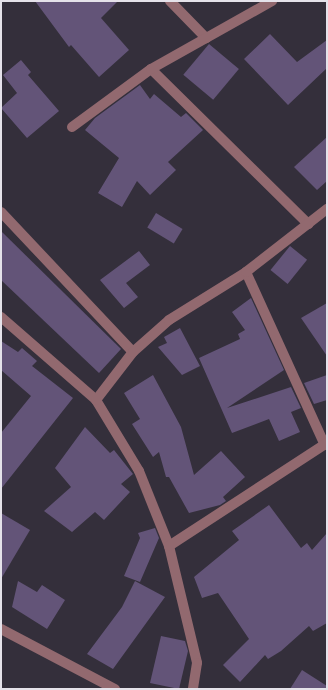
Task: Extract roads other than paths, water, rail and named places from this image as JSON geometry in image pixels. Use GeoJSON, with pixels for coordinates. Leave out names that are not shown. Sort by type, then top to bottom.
{"type":"FeatureCollection","features":[{"type":"Feature","properties":{"kind":"street"},"geometry":{"type":"LineString","coordinates":[[170,1],[206,38]]}},
{"type":"Feature","properties":{"kind":"street"},"geometry":{"type":"LineString","coordinates":[[72,127],[151,69],[272,1]]}},
{"type":"Feature","properties":{"kind":"street"},"geometry":{"type":"LineString","coordinates":[[151,69],[308,224]]}},
{"type":"Feature","properties":{"kind":"street"},"geometry":{"type":"LineString","coordinates":[[96,400],[133,352],[169,320],[246,272],[327,210]]}},
{"type":"Feature","properties":{"kind":"street"},"geometry":{"type":"LineString","coordinates":[[1,212],[133,352]]}},
{"type":"Feature","properties":{"kind":"street"},"geometry":{"type":"LineString","coordinates":[[169,546],[326,444],[246,272]]}},
{"type":"Feature","properties":{"kind":"street"},"geometry":{"type":"LineString","coordinates":[[1,317],[96,400],[139,471],[169,546],[197,663],[193,689]]}},
{"type":"Feature","properties":{"kind":"street"},"geometry":{"type":"LineString","coordinates":[[1,629],[100,686],[115,689]]}}]}
